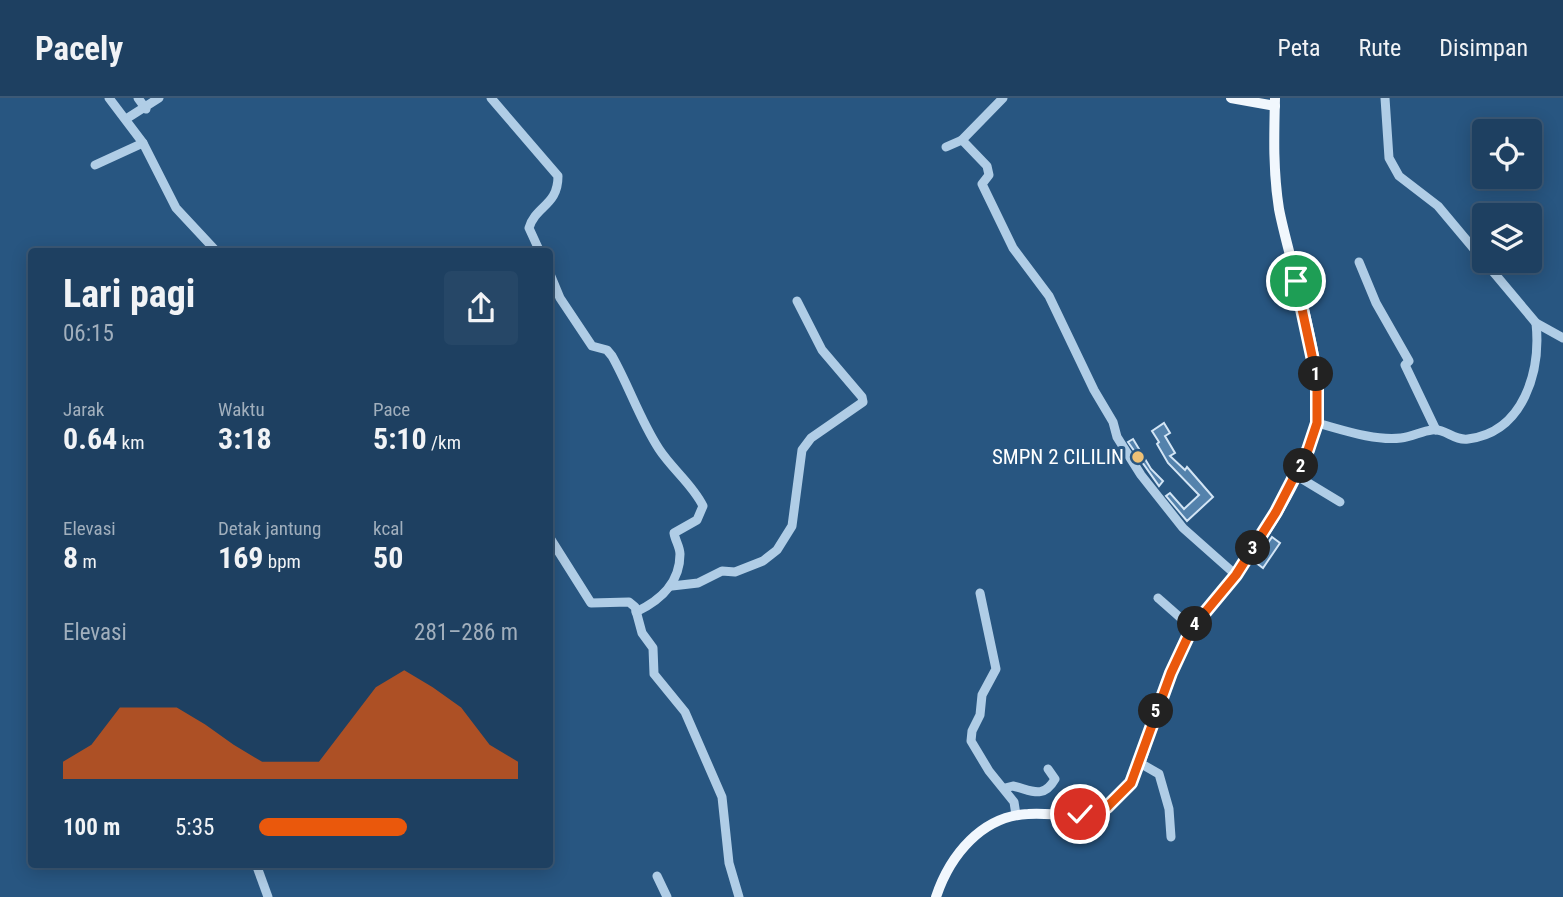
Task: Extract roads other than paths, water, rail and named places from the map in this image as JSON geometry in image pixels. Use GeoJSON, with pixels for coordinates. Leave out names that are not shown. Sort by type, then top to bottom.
{"type":"FeatureCollection","features":[{"type":"Feature","properties":{"kind":"main road"},"geometry":{"type":"LineString","coordinates":[[936,897],[956,855],[995,822],[1016,815],[1058,816],[1096,811],[1107,807],[1131,783],[1158,705],[1192,628],[1236,575],[1297,476],[1317,423],[1317,379],[1276,187],[1273,159],[1275,102],[1231,98]]}},
{"type":"Feature","properties":{"kind":"street"},"geometry":{"type":"LineString","coordinates":[[109,98],[143,144],[176,208],[213,248]]}},
{"type":"Feature","properties":{"kind":"street"},"geometry":{"type":"LineString","coordinates":[[138,98],[146,109]]}},
{"type":"Feature","properties":{"kind":"street"},"geometry":{"type":"LineString","coordinates":[[126,119],[146,109],[159,98]]}},
{"type":"Feature","properties":{"kind":"street"},"geometry":{"type":"LineString","coordinates":[[491,98],[558,176],[558,189],[553,199],[531,220],[529,228],[538,248]]}},
{"type":"Feature","properties":{"kind":"street"},"geometry":{"type":"LineString","coordinates":[[1385,98],[1389,158],[1399,176],[1438,206],[1536,323],[1563,338]]}},
{"type":"Feature","properties":{"kind":"street"},"geometry":{"type":"LineString","coordinates":[[946,147],[962,140],[1000,102]]}},
{"type":"Feature","properties":{"kind":"street"},"geometry":{"type":"LineString","coordinates":[[962,140],[988,168],[989,175],[982,184],[1002,228],[1013,248],[1054,304],[1131,461],[1183,528],[1236,575]]}},
{"type":"Feature","properties":{"kind":"street"},"geometry":{"type":"LineString","coordinates":[[95,165],[143,144]]}},
{"type":"Feature","properties":{"kind":"street"},"geometry":{"type":"LineString","coordinates":[[1359,262],[1376,303],[1409,361],[1405,365],[1436,430]]}},
{"type":"Feature","properties":{"kind":"street"},"geometry":{"type":"LineString","coordinates":[[553,281],[560,298],[592,346],[607,351],[612,356],[631,399],[659,449],[696,494],[702,506],[697,520],[674,533],[680,554],[672,586],[651,605],[636,611]]}},
{"type":"Feature","properties":{"kind":"street"},"geometry":{"type":"LineString","coordinates":[[672,586],[698,583],[722,571],[735,572],[763,561],[777,550],[789,535],[792,526],[802,450],[811,438],[863,402],[862,397],[822,350],[797,301]]}},
{"type":"Feature","properties":{"kind":"street"},"geometry":{"type":"LineString","coordinates":[[1317,423],[1385,438],[1410,437],[1436,430],[1467,440],[1492,430],[1518,410],[1526,398],[1535,368],[1536,323]]}},
{"type":"Feature","properties":{"kind":"street"},"geometry":{"type":"LineString","coordinates":[[1297,476],[1340,502]]}},
{"type":"Feature","properties":{"kind":"street"},"geometry":{"type":"LineString","coordinates":[[553,543],[591,603],[631,602],[636,611],[642,634],[653,648],[654,674],[685,712],[722,797],[729,863],[739,897]]}},
{"type":"Feature","properties":{"kind":"street"},"geometry":{"type":"LineString","coordinates":[[980,593],[996,669],[982,695],[980,715],[972,731],[971,741],[989,771],[1014,802],[1016,815]]}},
{"type":"Feature","properties":{"kind":"street"},"geometry":{"type":"LineString","coordinates":[[1157,598],[1192,628]]}},
{"type":"Feature","properties":{"kind":"street"},"geometry":{"type":"LineString","coordinates":[[1140,763],[1159,774],[1170,809],[1171,837]]}},
{"type":"Feature","properties":{"kind":"street"},"geometry":{"type":"LineString","coordinates":[[1005,788],[1016,786],[1028,792],[1048,789],[1055,779],[1048,769]]}},
{"type":"Feature","properties":{"kind":"street"},"geometry":{"type":"LineString","coordinates":[[257,868],[268,897]]}},
{"type":"Feature","properties":{"kind":"street"},"geometry":{"type":"LineString","coordinates":[[657,876],[667,897]]}},
{"type":"Feature","properties":{"kind":"place","name":"SMPN 2 CILILIN"},"geometry":{"type":"Point","coordinates":[1138,457]}}]}
